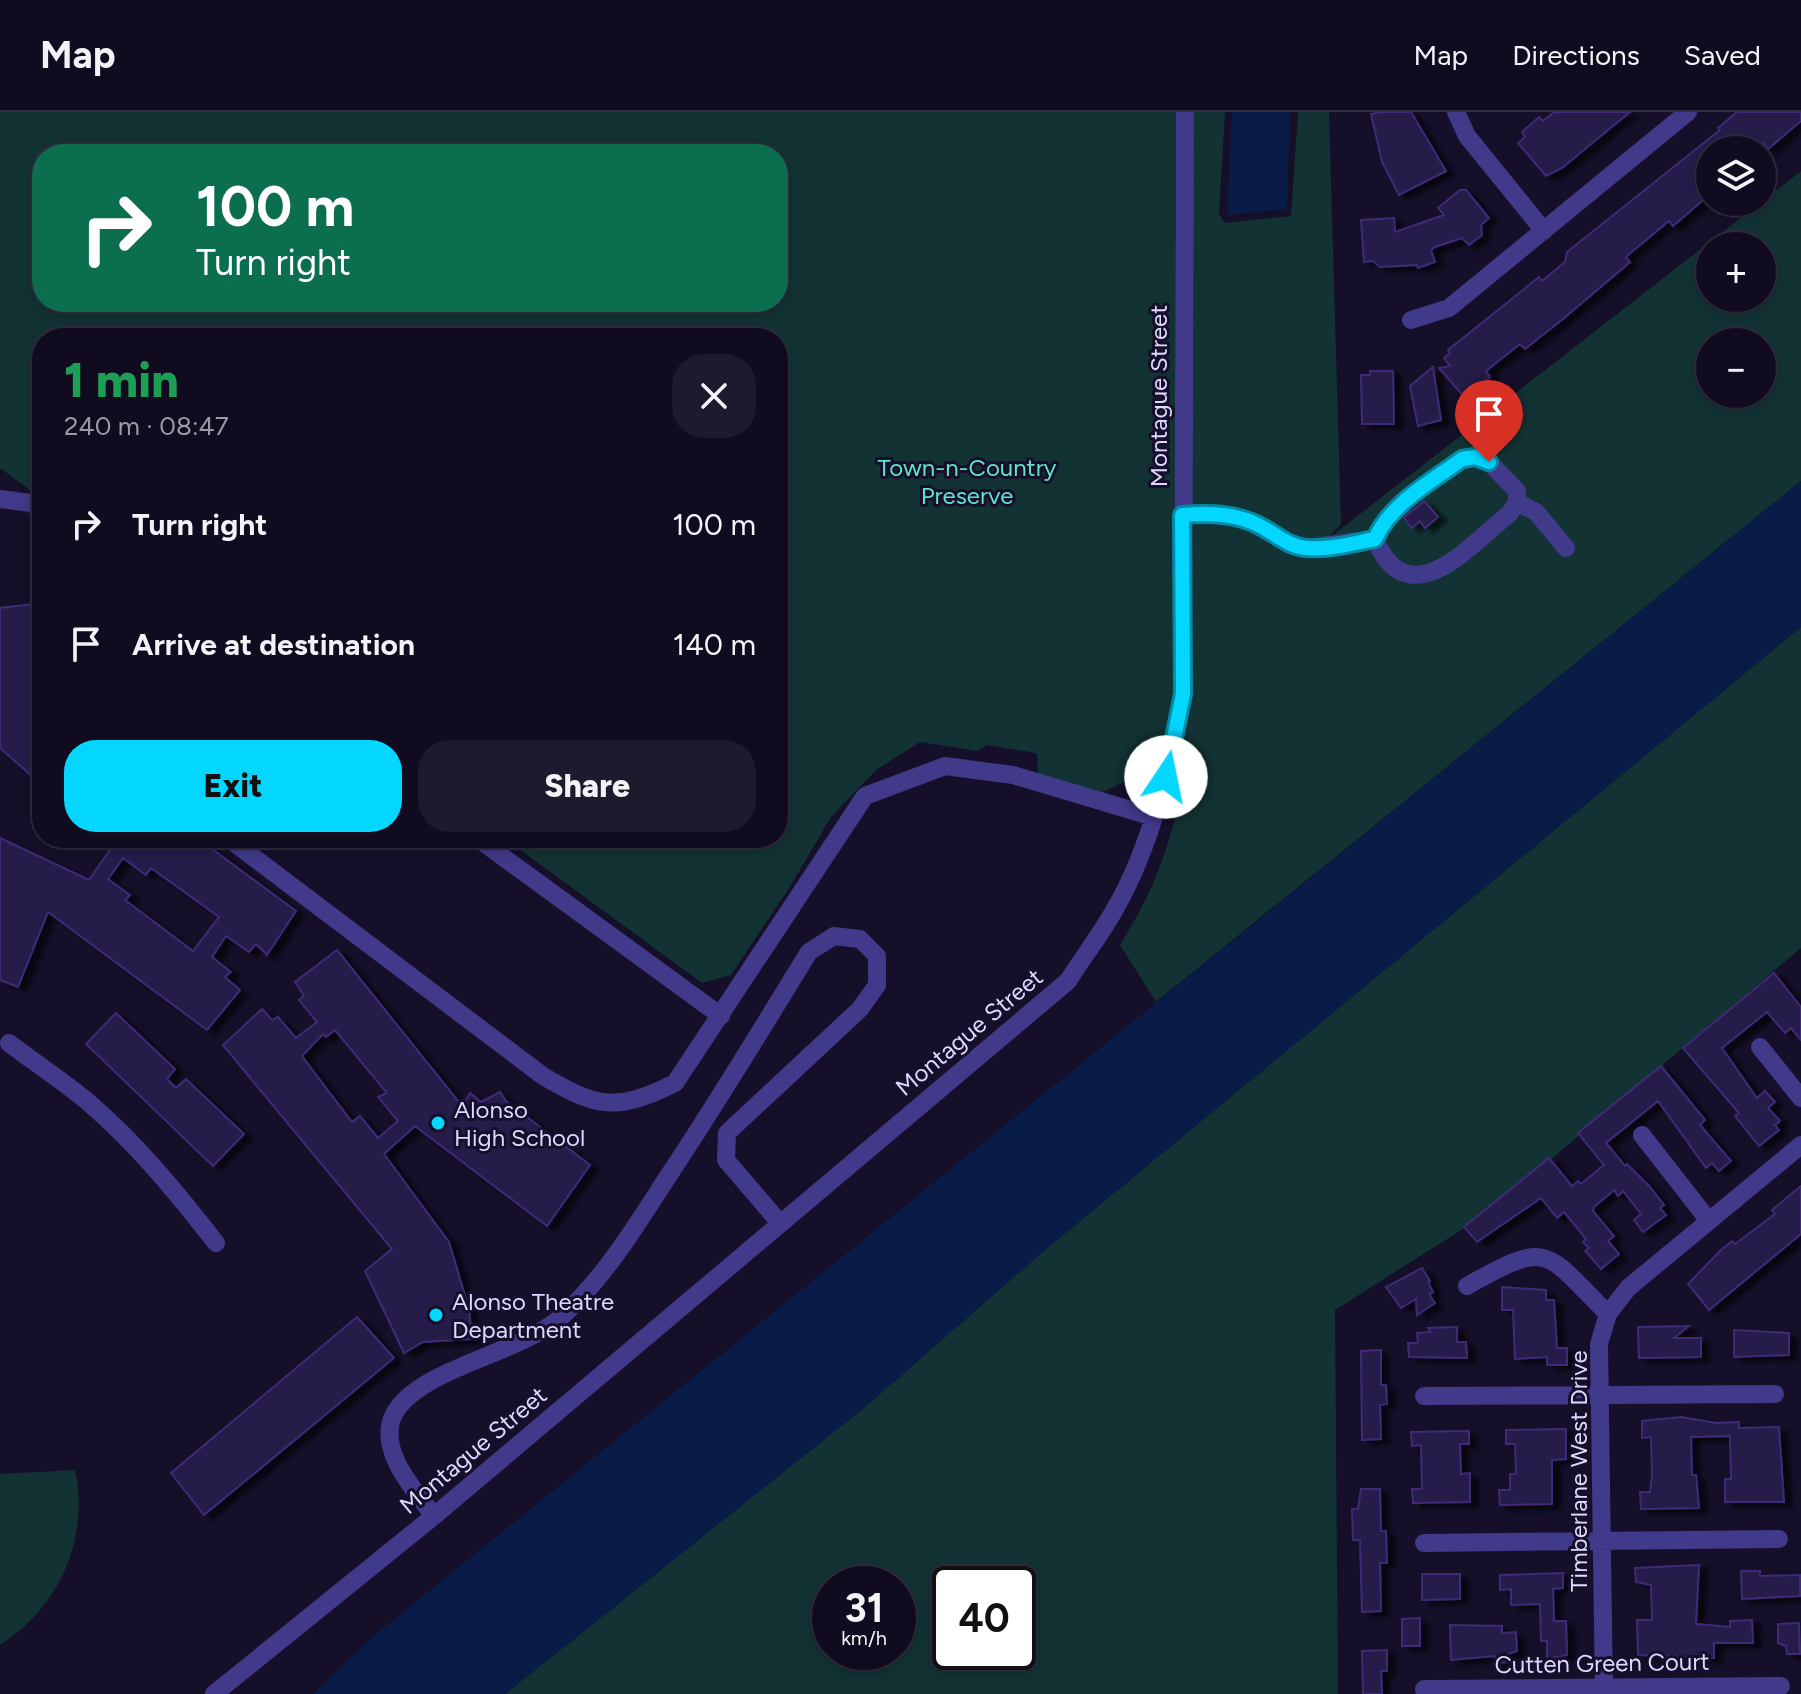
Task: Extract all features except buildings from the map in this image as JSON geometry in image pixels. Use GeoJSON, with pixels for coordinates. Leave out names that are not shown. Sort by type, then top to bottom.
{"type":"FeatureCollection","features":[{"type":"Feature","properties":{"kind":"street","name":"Montague Street"},"geometry":{"type":"LineString","coordinates":[[214,1694],[434,1516],[1068,981],[1116,908],[1154,817],[1166,777],[1183,694],[1185,112]]}},
{"type":"Feature","properties":{"kind":"street"},"geometry":{"type":"LineString","coordinates":[[1456,112],[1467,136],[1544,231]]}},
{"type":"Feature","properties":{"kind":"street"},"geometry":{"type":"LineString","coordinates":[[1411,320],[1449,308],[1688,112]]}},
{"type":"Feature","properties":{"kind":"street"},"geometry":{"type":"LineString","coordinates":[[1475,457],[1489,462],[1517,491],[1517,502],[1510,513],[1434,573],[1408,575],[1395,570],[1375,539],[1382,523],[1395,508],[1462,459],[1475,457]]}},
{"type":"Feature","properties":{"kind":"street"},"geometry":{"type":"LineString","coordinates":[[0,499],[32,504]]}},
{"type":"Feature","properties":{"kind":"street"},"geometry":{"type":"LineString","coordinates":[[1517,502],[1536,512],[1566,548]]}},
{"type":"Feature","properties":{"kind":"street"},"geometry":{"type":"LineString","coordinates":[[1182,515],[1238,517],[1264,528],[1288,544],[1306,548],[1375,539]]}},
{"type":"Feature","properties":{"kind":"street"},"geometry":{"type":"LineString","coordinates":[[241,848],[543,1076],[580,1098],[617,1104],[640,1100],[675,1083],[865,796],[945,766],[1013,775],[1154,817]]}},
{"type":"Feature","properties":{"kind":"street"},"geometry":{"type":"LineString","coordinates":[[491,848],[721,1016]]}},
{"type":"Feature","properties":{"kind":"street"},"geometry":{"type":"LineString","coordinates":[[434,1516],[395,1467],[392,1417],[400,1406],[416,1389],[509,1347],[557,1320],[605,1273],[809,952],[834,936],[860,939],[877,956],[877,985],[860,1009],[727,1133],[726,1160],[779,1222]]}},
{"type":"Feature","properties":{"kind":"street"},"geometry":{"type":"LineString","coordinates":[[9,1043],[86,1100],[112,1124],[158,1169],[216,1243]]}},
{"type":"Feature","properties":{"kind":"street"},"geometry":{"type":"LineString","coordinates":[[1760,1047],[1801,1098]]}},
{"type":"Feature","properties":{"kind":"street"},"geometry":{"type":"LineString","coordinates":[[1642,1135],[1709,1221]]}},
{"type":"Feature","properties":{"kind":"street","name":"Timberlane West Drive"},"geometry":{"type":"LineString","coordinates":[[1604,1690],[1599,1344],[1608,1314],[1628,1288],[1801,1145]]}},
{"type":"Feature","properties":{"kind":"street"},"geometry":{"type":"LineString","coordinates":[[1467,1286],[1513,1260],[1538,1254],[1559,1264],[1608,1314]]}},
{"type":"Feature","properties":{"kind":"street"},"geometry":{"type":"LineString","coordinates":[[1424,1396],[1775,1394]]}},
{"type":"Feature","properties":{"kind":"street"},"geometry":{"type":"LineString","coordinates":[[1424,1543],[1779,1539]]}},
{"type":"Feature","properties":{"kind":"street","name":"Cutten Green Court"},"geometry":{"type":"LineString","coordinates":[[1424,1689],[1604,1690],[1781,1686]]}},
{"type":"Feature","properties":{"kind":"green space","name":"Town-n-Country Preserve"},"geometry":{"type":"Polygon","coordinates":[[[0,112],[1176,112],[1174,693],[1158,774],[1146,811],[1130,808],[1134,778],[1100,793],[1038,775],[1037,754],[1030,752],[987,745],[977,751],[920,742],[876,770],[831,817],[788,890],[731,975],[702,983],[518,848],[788,848],[788,328],[32,328],[32,492],[0,468],[0,112]]]}},
{"type":"Feature","properties":{"kind":"green space"},"geometry":{"type":"Polygon","coordinates":[[[1193,112],[1225,112],[1219,214],[1225,223],[1291,216],[1298,112],[1329,112],[1341,524],[1324,542],[1696,253],[1696,312],[1776,312],[1776,232],[1723,232],[1743,216],[1776,216],[1776,190],[1801,171],[1801,481],[1156,1002],[1120,945],[1139,913],[1160,866],[1176,814],[1164,812],[1175,779],[1191,694],[1193,112]]]}},
{"type":"Feature","properties":{"kind":"green space"},"geometry":{"type":"Polygon","coordinates":[[[1801,627],[1801,948],[1485,1215],[1335,1310],[1338,1694],[505,1694],[865,1407],[1040,1254],[1801,627]]]}},
{"type":"Feature","properties":{"kind":"green space"},"geometry":{"type":"Polygon","coordinates":[[[75,1470],[79,1496],[78,1521],[65,1569],[39,1612],[0,1645],[0,1474],[75,1470]]]}},
{"type":"Feature","properties":{"kind":"water"},"geometry":{"type":"Polygon","coordinates":[[[1232,112],[1290,112],[1287,209],[1227,215],[1232,112]]]}},
{"type":"Feature","properties":{"kind":"water"},"geometry":{"type":"Polygon","coordinates":[[[1801,481],[1801,627],[1040,1254],[865,1407],[505,1694],[313,1694],[376,1634],[1801,481]]]}},
{"type":"Feature","properties":{"kind":"place","name":"Alonso High School"},"geometry":{"type":"Point","coordinates":[438,1123]}},
{"type":"Feature","properties":{"kind":"place","name":"Alonso Theatre Department"},"geometry":{"type":"Point","coordinates":[436,1315]}},
{"type":"Feature","properties":{"kind":"route"},"geometry":{"type":"LineString","coordinates":[[1166,777],[1183,694],[1182,515],[1229,515],[1248,520],[1288,544],[1306,548],[1335,546],[1375,539],[1382,523],[1395,508],[1462,459],[1475,457],[1489,462]]}}]}
